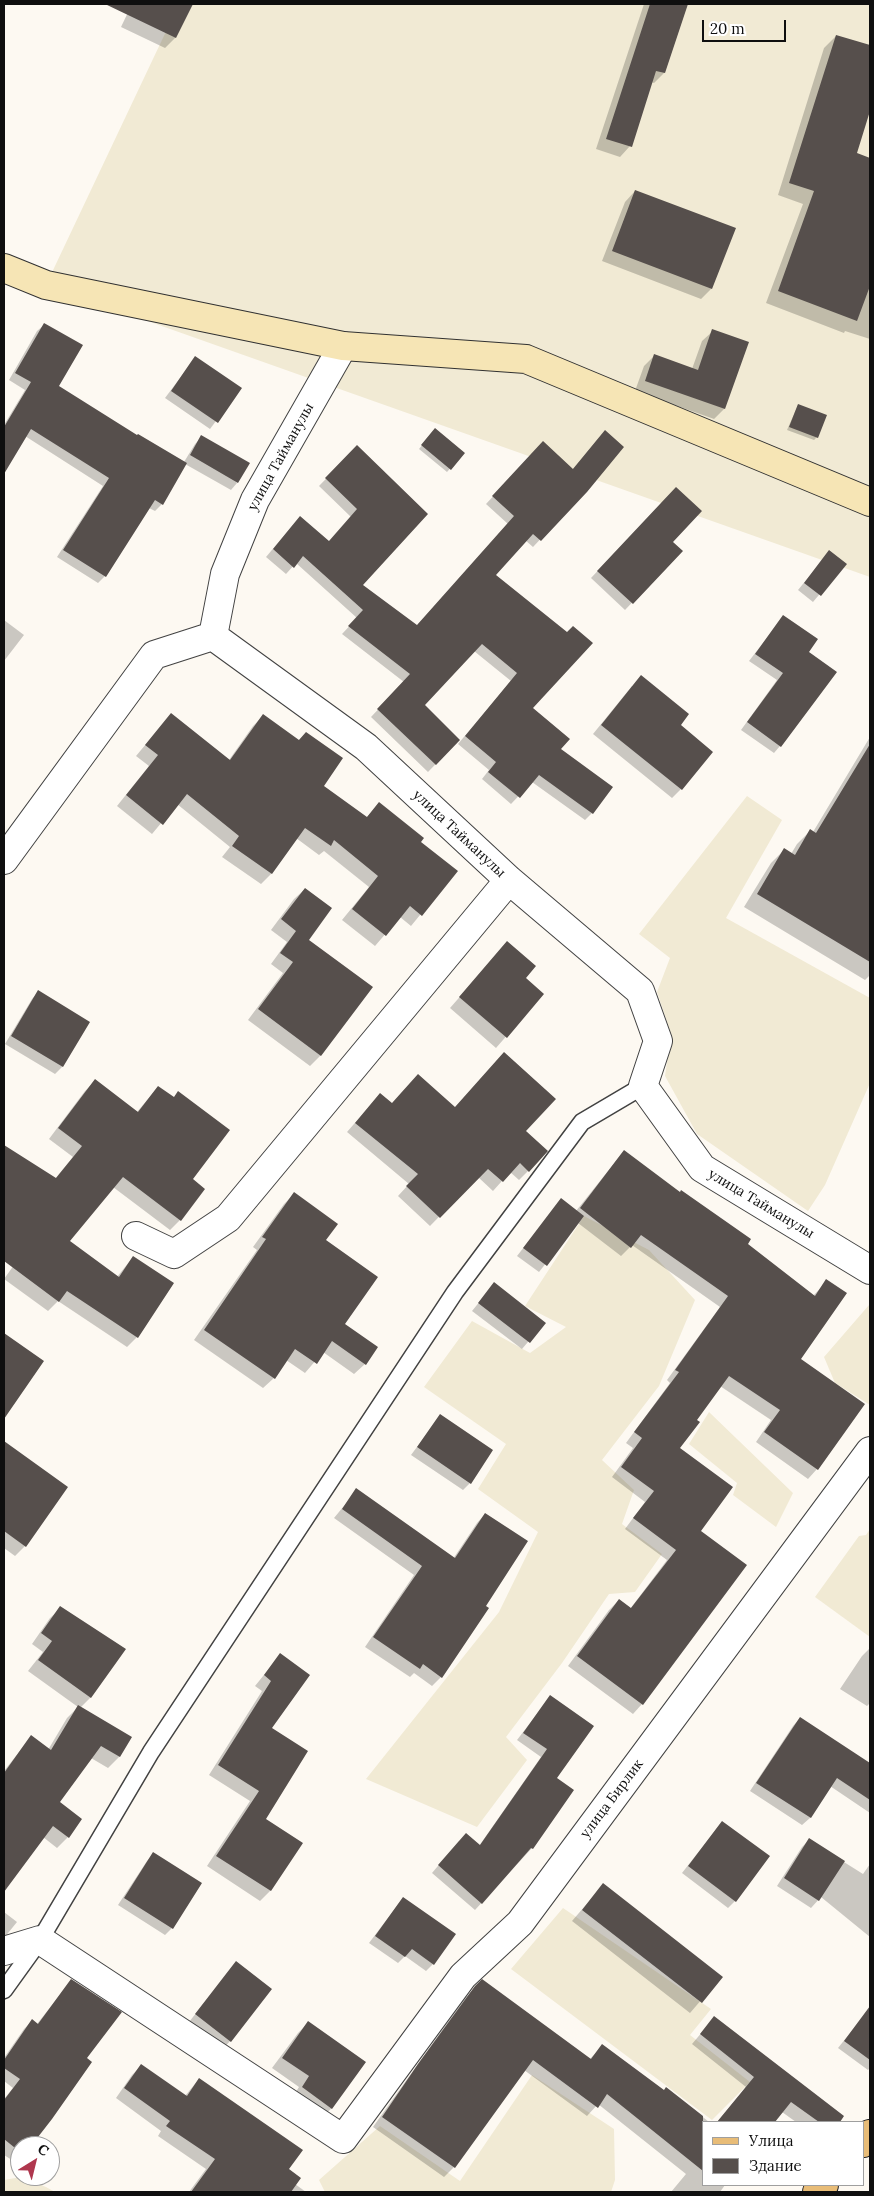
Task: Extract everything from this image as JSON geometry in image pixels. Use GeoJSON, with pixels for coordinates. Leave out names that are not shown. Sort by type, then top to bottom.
{"type":"FeatureCollection","features":[{"type":"Feature","properties":{"kind":"main road"},"geometry":{"type":"LineString","coordinates":[[4,268],[46,285],[343,346],[526,359],[870,502]]}},
{"type":"Feature","properties":{"kind":"street","name":"улица Тайманулы"},"geometry":{"type":"LineString","coordinates":[[343,346],[255,500],[225,574],[213,636],[366,747],[509,880],[640,991],[658,1041],[643,1086],[702,1168],[870,1270]]}},
{"type":"Feature","properties":{"kind":"street"},"geometry":{"type":"LineString","coordinates":[[4,860],[154,655],[213,636]]}},
{"type":"Feature","properties":{"kind":"street"},"geometry":{"type":"LineString","coordinates":[[136,1236],[174,1254],[228,1218],[509,880]]}},
{"type":"Feature","properties":{"kind":"street","name":"улица Бирлик"},"geometry":{"type":"LineString","coordinates":[[40,1940],[343,2139],[464,1976],[520,1923],[870,1451]]}},
{"type":"Feature","properties":{"kind":"street"},"geometry":{"type":"LineString","coordinates":[[4,1951],[40,1940]]}},
{"type":"Feature","properties":{"kind":"lane"},"geometry":{"type":"LineString","coordinates":[[4,1990],[40,1940],[151,1752],[455,1292],[582,1122],[643,1086]]}},
{"type":"Feature","properties":{"kind":"shaded area"},"geometry":{"type":"Polygon","coordinates":[[[179,4],[870,4],[870,577],[46,285],[179,4]]]}},
{"type":"Feature","properties":{"kind":"shaded area"},"geometry":{"type":"Polygon","coordinates":[[[747,796],[782,820],[726,918],[870,998],[870,1083],[825,1185],[808,1211],[697,1134],[665,1076],[671,1034],[657,992],[670,958],[639,934],[747,796]]]}},
{"type":"Feature","properties":{"kind":"shaded area"},"geometry":{"type":"Polygon","coordinates":[[[584,1216],[649,1250],[695,1300],[659,1386],[602,1460],[634,1490],[622,1524],[662,1554],[635,1592],[609,1594],[562,1663],[506,1737],[527,1760],[477,1827],[366,1779],[499,1612],[538,1532],[478,1489],[506,1444],[424,1387],[472,1321],[530,1353],[566,1327],[525,1306],[584,1216]]]}},
{"type":"Feature","properties":{"kind":"shaded area"},"geometry":{"type":"Polygon","coordinates":[[[869,1305],[870,1405],[835,1383],[824,1357],[869,1305]]]}},
{"type":"Feature","properties":{"kind":"shaded area"},"geometry":{"type":"Polygon","coordinates":[[[709,1412],[793,1493],[776,1527],[733,1495],[737,1483],[689,1444],[709,1412]]]}},
{"type":"Feature","properties":{"kind":"shaded area"},"geometry":{"type":"Polygon","coordinates":[[[870,1529],[870,1637],[815,1597],[859,1536],[866,1535],[870,1529]]]}},
{"type":"Feature","properties":{"kind":"shaded area"},"geometry":{"type":"Polygon","coordinates":[[[563,1908],[711,2009],[690,2035],[750,2082],[712,2120],[511,1969],[563,1908]]]}},
{"type":"Feature","properties":{"kind":"shaded area"},"geometry":{"type":"Polygon","coordinates":[[[532,2075],[614,2129],[615,2180],[611,2192],[325,2192],[319,2180],[380,2126],[460,2181],[532,2075]]]}},
{"type":"Feature","properties":{"kind":"shaded area"},"geometry":{"type":"Polygon","coordinates":[[[10,2179],[10,2186],[44,2186],[55,2192],[4,2192],[4,2180],[10,2179]]]}},
{"type":"Feature","properties":{"kind":"building"},"geometry":{"type":"Polygon","coordinates":[[[105,4],[193,4],[176,38],[105,4]]]}},
{"type":"Feature","properties":{"kind":"building"},"geometry":{"type":"Polygon","coordinates":[[[650,4],[688,4],[665,73],[656,71],[632,147],[606,139],[650,4]]]}},
{"type":"Feature","properties":{"kind":"building"},"geometry":{"type":"Polygon","coordinates":[[[836,35],[870,45],[870,111],[857,153],[870,158],[870,286],[857,321],[778,291],[814,191],[789,183],[836,35]]]}},
{"type":"Feature","properties":{"kind":"building"},"geometry":{"type":"Polygon","coordinates":[[[635,190],[736,228],[712,289],[612,251],[635,190]]]}},
{"type":"Feature","properties":{"kind":"building"},"geometry":{"type":"Polygon","coordinates":[[[44,323],[83,345],[59,386],[137,435],[187,463],[163,505],[155,500],[106,577],[63,550],[109,478],[31,429],[4,474],[4,427],[31,382],[15,373],[44,323]]]}},
{"type":"Feature","properties":{"kind":"building"},"geometry":{"type":"Polygon","coordinates":[[[712,329],[749,342],[725,409],[645,381],[654,354],[698,370],[712,329]]]}},
{"type":"Feature","properties":{"kind":"building"},"geometry":{"type":"Polygon","coordinates":[[[195,356],[242,388],[218,423],[171,391],[195,356]]]}},
{"type":"Feature","properties":{"kind":"building"},"geometry":{"type":"Polygon","coordinates":[[[798,404],[827,415],[818,438],[789,427],[798,404]]]}},
{"type":"Feature","properties":{"kind":"building"},"geometry":{"type":"Polygon","coordinates":[[[435,428],[465,453],[451,470],[421,445],[435,428]]]}},
{"type":"Feature","properties":{"kind":"building"},"geometry":{"type":"Polygon","coordinates":[[[605,430],[624,447],[587,492],[541,541],[533,534],[496,575],[567,632],[573,626],[593,643],[533,708],[570,739],[561,749],[613,787],[593,814],[539,775],[520,798],[488,772],[496,762],[465,736],[517,673],[482,644],[425,705],[460,740],[436,765],[377,709],[410,674],[348,626],[363,610],[303,556],[294,568],[273,549],[300,516],[329,541],[357,509],[325,478],[357,445],[428,514],[363,585],[417,625],[514,516],[492,496],[543,441],[573,469],[605,430]]]}},
{"type":"Feature","properties":{"kind":"building"},"geometry":{"type":"Polygon","coordinates":[[[201,435],[250,463],[238,483],[190,455],[201,435]]]}},
{"type":"Feature","properties":{"kind":"building"},"geometry":{"type":"Polygon","coordinates":[[[676,487],[702,511],[673,542],[683,551],[633,604],[597,571],[676,487]]]}},
{"type":"Feature","properties":{"kind":"building"},"geometry":{"type":"Polygon","coordinates":[[[829,550],[847,564],[821,596],[804,583],[829,550]]]}},
{"type":"Feature","properties":{"kind":"building"},"geometry":{"type":"Polygon","coordinates":[[[783,615],[818,639],[809,652],[837,672],[781,747],[747,722],[783,673],[755,654],[783,615]]]}},
{"type":"Feature","properties":{"kind":"building"},"geometry":{"type":"Polygon","coordinates":[[[641,675],[689,714],[681,725],[713,752],[682,790],[601,725],[641,675]]]}},
{"type":"Feature","properties":{"kind":"building"},"geometry":{"type":"Polygon","coordinates":[[[171,713],[230,760],[263,714],[299,740],[306,732],[343,758],[324,786],[367,817],[379,802],[424,838],[421,842],[458,871],[422,916],[410,906],[386,936],[352,909],[378,876],[334,840],[331,846],[305,828],[272,874],[232,846],[239,836],[187,794],[163,825],[126,795],[158,755],[145,745],[171,713]]]}},
{"type":"Feature","properties":{"kind":"building"},"geometry":{"type":"Polygon","coordinates":[[[870,744],[870,962],[757,894],[784,848],[795,855],[810,829],[816,833],[870,744]]]}},
{"type":"Feature","properties":{"kind":"building"},"geometry":{"type":"Polygon","coordinates":[[[305,888],[332,908],[309,940],[373,987],[321,1056],[258,1009],[293,962],[280,953],[296,931],[281,919],[305,888]]]}},
{"type":"Feature","properties":{"kind":"building"},"geometry":{"type":"Polygon","coordinates":[[[507,941],[536,966],[526,978],[544,994],[507,1038],[459,997],[507,941]]]}},
{"type":"Feature","properties":{"kind":"building"},"geometry":{"type":"Polygon","coordinates":[[[38,990],[90,1022],[63,1067],[11,1036],[38,990]]]}},
{"type":"Feature","properties":{"kind":"building"},"geometry":{"type":"Polygon","coordinates":[[[504,1052],[556,1099],[526,1131],[548,1151],[529,1172],[520,1163],[503,1182],[488,1169],[440,1218],[406,1186],[418,1174],[355,1123],[380,1093],[392,1103],[418,1074],[455,1107],[504,1052]]]}},
{"type":"Feature","properties":{"kind":"building"},"geometry":{"type":"Polygon","coordinates":[[[95,1079],[138,1112],[158,1086],[174,1097],[178,1091],[230,1130],[193,1179],[205,1189],[181,1221],[123,1177],[70,1241],[119,1277],[133,1256],[174,1283],[138,1338],[67,1291],[59,1302],[4,1261],[4,1145],[56,1178],[82,1146],[58,1128],[95,1079]]]}},
{"type":"Feature","properties":{"kind":"building"},"geometry":{"type":"Polygon","coordinates":[[[624,1150],[680,1192],[681,1190],[751,1239],[748,1244],[815,1296],[826,1279],[847,1293],[801,1359],[865,1404],[818,1470],[764,1432],[780,1410],[729,1376],[697,1420],[700,1422],[680,1448],[733,1487],[701,1531],[747,1565],[643,1705],[577,1656],[619,1599],[631,1608],[676,1550],[633,1518],[654,1491],[621,1467],[642,1438],[634,1432],[679,1372],[675,1370],[728,1296],[641,1235],[631,1248],[580,1208],[624,1150]]]}},
{"type":"Feature","properties":{"kind":"building"},"geometry":{"type":"Polygon","coordinates":[[[294,1192],[338,1224],[326,1240],[378,1277],[345,1324],[378,1347],[366,1365],[332,1341],[317,1364],[295,1349],[275,1379],[204,1330],[266,1239],[262,1237],[294,1192]]]}},
{"type":"Feature","properties":{"kind":"building"},"geometry":{"type":"Polygon","coordinates":[[[561,1198],[584,1216],[547,1266],[523,1248],[561,1198]]]}},
{"type":"Feature","properties":{"kind":"building"},"geometry":{"type":"Polygon","coordinates":[[[494,1282],[546,1323],[530,1343],[478,1303],[494,1282]]]}},
{"type":"Feature","properties":{"kind":"building"},"geometry":{"type":"Polygon","coordinates":[[[4,1333],[44,1361],[4,1419],[4,1333]]]}},
{"type":"Feature","properties":{"kind":"building"},"geometry":{"type":"Polygon","coordinates":[[[440,1414],[493,1450],[471,1484],[417,1447],[440,1414]]]}},
{"type":"Feature","properties":{"kind":"building"},"geometry":{"type":"Polygon","coordinates":[[[4,1441],[68,1487],[26,1547],[4,1531],[4,1441]]]}},
{"type":"Feature","properties":{"kind":"building"},"geometry":{"type":"Polygon","coordinates":[[[356,1488],[455,1558],[485,1513],[528,1541],[486,1606],[489,1608],[442,1678],[423,1664],[420,1669],[373,1637],[422,1566],[342,1509],[356,1488]]]}},
{"type":"Feature","properties":{"kind":"building"},"geometry":{"type":"Polygon","coordinates":[[[60,1606],[126,1649],[91,1698],[38,1660],[52,1641],[41,1633],[60,1606]]]}},
{"type":"Feature","properties":{"kind":"building"},"geometry":{"type":"Polygon","coordinates":[[[280,1653],[310,1675],[272,1728],[308,1751],[266,1819],[303,1843],[271,1891],[216,1856],[259,1791],[218,1765],[271,1681],[264,1675],[280,1653]]]}},
{"type":"Feature","properties":{"kind":"building"},"geometry":{"type":"Polygon","coordinates":[[[550,1695],[594,1726],[557,1778],[574,1790],[533,1849],[531,1848],[482,1904],[438,1865],[466,1833],[480,1845],[547,1749],[523,1733],[550,1695]]]}},
{"type":"Feature","properties":{"kind":"building"},"geometry":{"type":"Polygon","coordinates":[[[78,1705],[132,1737],[120,1757],[101,1746],[60,1802],[82,1819],[69,1838],[53,1826],[4,1892],[4,1773],[31,1735],[51,1750],[78,1705]]]}},
{"type":"Feature","properties":{"kind":"building"},"geometry":{"type":"Polygon","coordinates":[[[800,1717],[870,1763],[870,1800],[837,1778],[811,1818],[756,1783],[800,1717]]]}},
{"type":"Feature","properties":{"kind":"building"},"geometry":{"type":"Polygon","coordinates":[[[722,1821],[770,1856],[736,1902],[688,1866],[722,1821]]]}},
{"type":"Feature","properties":{"kind":"building"},"geometry":{"type":"Polygon","coordinates":[[[809,1838],[845,1861],[819,1901],[784,1878],[809,1838]]]}},
{"type":"Feature","properties":{"kind":"building"},"geometry":{"type":"Polygon","coordinates":[[[153,1852],[202,1883],[173,1929],[124,1898],[153,1852]]]}},
{"type":"Feature","properties":{"kind":"building"},"geometry":{"type":"Polygon","coordinates":[[[603,1883],[723,1977],[702,2003],[582,1910],[603,1883]]]}},
{"type":"Feature","properties":{"kind":"building"},"geometry":{"type":"Polygon","coordinates":[[[403,1897],[456,1934],[434,1965],[412,1949],[405,1957],[375,1936],[403,1897]]]}},
{"type":"Feature","properties":{"kind":"building"},"geometry":{"type":"Polygon","coordinates":[[[236,1961],[272,1989],[231,2042],[195,2014],[236,1961]]]}},
{"type":"Feature","properties":{"kind":"building"},"geometry":{"type":"Polygon","coordinates":[[[71,1979],[122,2012],[87,2058],[92,2062],[39,2136],[10,2136],[10,2144],[4,2139],[4,2100],[20,2079],[4,2068],[4,2060],[32,2019],[38,2024],[71,1979]]]}},
{"type":"Feature","properties":{"kind":"building"},"geometry":{"type":"Polygon","coordinates":[[[482,1979],[591,2059],[602,2044],[664,2090],[666,2087],[703,2116],[702,2170],[607,2094],[598,2108],[533,2060],[455,2168],[382,2117],[475,1986],[482,1979]]]}},
{"type":"Feature","properties":{"kind":"building"},"geometry":{"type":"Polygon","coordinates":[[[870,2006],[870,2060],[844,2041],[870,2006]]]}},
{"type":"Feature","properties":{"kind":"building"},"geometry":{"type":"Polygon","coordinates":[[[714,2016],[844,2116],[841,2121],[818,2121],[791,2102],[776,2121],[718,2121],[754,2077],[700,2034],[714,2016]]]}},
{"type":"Feature","properties":{"kind":"building"},"geometry":{"type":"Polygon","coordinates":[[[308,2021],[366,2062],[332,2109],[302,2087],[309,2076],[282,2058],[308,2021]]]}},
{"type":"Feature","properties":{"kind":"building"},"geometry":{"type":"Polygon","coordinates":[[[141,2064],[187,2096],[199,2078],[303,2150],[289,2169],[301,2178],[291,2192],[191,2192],[215,2159],[166,2126],[170,2121],[124,2088],[141,2064]]]}}]}
